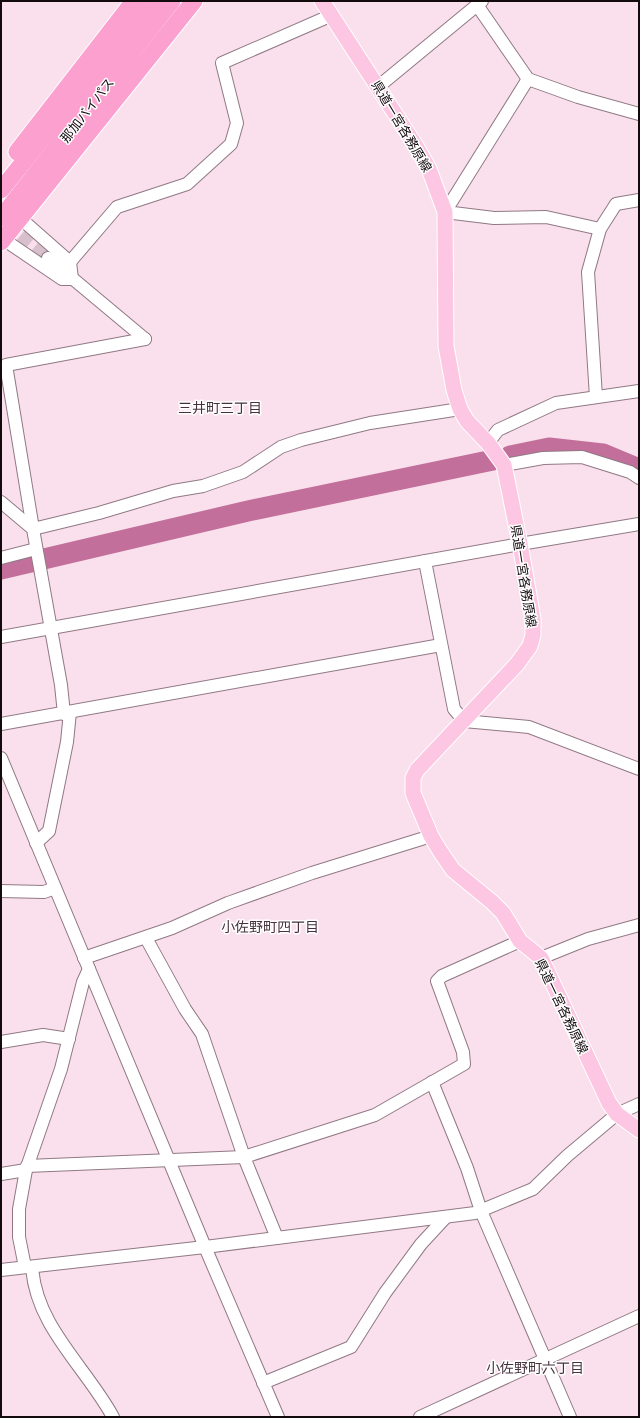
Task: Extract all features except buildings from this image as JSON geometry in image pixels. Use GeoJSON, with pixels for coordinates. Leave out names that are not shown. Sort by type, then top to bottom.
{"type":"FeatureCollection","features":[{"type":"Feature","properties":{"kind":"highway"},"geometry":{"type":"LineString","coordinates":[[1,172],[134,1]]}},
{"type":"Feature","properties":{"kind":"highway","name":"那加バイパス"},"geometry":{"type":"LineString","coordinates":[[1,190],[153,1]]}},
{"type":"Feature","properties":{"kind":"highway","name":"那加バイパス"},"geometry":{"type":"LineString","coordinates":[[1,218],[172,1]]}},
{"type":"Feature","properties":{"kind":"highway"},"geometry":{"type":"LineString","coordinates":[[2,240],[194,1]]}},
{"type":"Feature","properties":{"kind":"main road","name":"県道一宮各務原線"},"geometry":{"type":"LineString","coordinates":[[322,1],[379,86],[429,169],[445,212],[446,346],[454,390],[460,409],[467,421],[488,443],[504,465],[533,619],[533,635],[530,646],[517,664],[417,770],[413,778],[414,792],[431,836],[453,870],[497,907],[520,941],[541,958],[609,1102],[617,1114],[639,1130]]}},
{"type":"Feature","properties":{"kind":"street"},"geometry":{"type":"LineString","coordinates":[[379,86],[480,3],[528,80],[578,97],[639,114]]}},
{"type":"Feature","properties":{"kind":"street"},"geometry":{"type":"LineString","coordinates":[[70,262],[117,207],[187,184],[231,144],[237,123],[222,64],[332,16]]}},
{"type":"Feature","properties":{"kind":"street"},"geometry":{"type":"LineString","coordinates":[[528,80],[445,212],[494,218],[546,217],[600,229]]}},
{"type":"Feature","properties":{"kind":"street"},"geometry":{"type":"LineString","coordinates":[[596,397],[588,272],[600,229],[616,204],[639,200]]}},
{"type":"Feature","properties":{"kind":"street"},"geometry":{"type":"LineString","coordinates":[[20,218],[70,262],[72,278]]}},
{"type":"Feature","properties":{"kind":"street"},"geometry":{"type":"LineString","coordinates":[[2,240],[62,279],[72,278]]}},
{"type":"Feature","properties":{"kind":"street"},"geometry":{"type":"LineString","coordinates":[[36,843],[49,831],[67,742],[67,713],[33,529],[6,365],[145,339],[48,258]]}},
{"type":"Feature","properties":{"kind":"street"},"geometry":{"type":"LineString","coordinates":[[488,443],[498,430],[556,403],[639,391]]}},
{"type":"Feature","properties":{"kind":"street"},"geometry":{"type":"LineString","coordinates":[[33,529],[99,513],[173,492],[210,484],[243,472],[281,447],[301,440],[370,424],[460,409]]}},
{"type":"Feature","properties":{"kind":"street"},"geometry":{"type":"LineString","coordinates":[[504,465],[543,458],[582,457],[630,472],[639,478]]}},
{"type":"Feature","properties":{"kind":"street"},"geometry":{"type":"LineString","coordinates":[[1,502],[33,529]]}},
{"type":"Feature","properties":{"kind":"street"},"geometry":{"type":"LineString","coordinates":[[1,638],[520,544],[639,524]]}},
{"type":"Feature","properties":{"kind":"street"},"geometry":{"type":"LineString","coordinates":[[1,558],[38,557]]}},
{"type":"Feature","properties":{"kind":"street"},"geometry":{"type":"LineString","coordinates":[[425,561],[454,709],[464,721],[529,727],[639,768]]}},
{"type":"Feature","properties":{"kind":"street"},"geometry":{"type":"LineString","coordinates":[[1,724],[441,645]]}},
{"type":"Feature","properties":{"kind":"street"},"geometry":{"type":"LineString","coordinates":[[1,758],[205,1247],[278,1417]]}},
{"type":"Feature","properties":{"kind":"street"},"geometry":{"type":"LineString","coordinates":[[87,963],[228,903],[312,872],[431,836]]}},
{"type":"Feature","properties":{"kind":"street"},"geometry":{"type":"LineString","coordinates":[[1,891],[44,892],[55,888]]}},
{"type":"Feature","properties":{"kind":"street"},"geometry":{"type":"LineString","coordinates":[[541,958],[588,939],[639,925]]}},
{"type":"Feature","properties":{"kind":"street"},"geometry":{"type":"LineString","coordinates":[[146,938],[185,1009],[202,1034],[244,1157],[277,1238]]}},
{"type":"Feature","properties":{"kind":"street"},"geometry":{"type":"LineString","coordinates":[[1,1174],[26,1168],[244,1157],[374,1115],[464,1064],[463,1052],[437,981],[442,976],[520,941]]}},
{"type":"Feature","properties":{"kind":"street"},"geometry":{"type":"LineString","coordinates":[[87,963],[61,1069],[26,1168],[19,1209],[19,1237],[36,1294],[52,1330],[101,1395],[113,1417]]}},
{"type":"Feature","properties":{"kind":"street"},"geometry":{"type":"LineString","coordinates":[[1,1042],[43,1036],[69,1038]]}},
{"type":"Feature","properties":{"kind":"street"},"geometry":{"type":"LineString","coordinates":[[432,1082],[467,1168],[480,1211],[570,1417]]}},
{"type":"Feature","properties":{"kind":"street"},"geometry":{"type":"LineString","coordinates":[[1,1270],[205,1247],[446,1217],[480,1211],[533,1189],[567,1156],[617,1114],[639,1104]]}},
{"type":"Feature","properties":{"kind":"street"},"geometry":{"type":"LineString","coordinates":[[264,1383],[351,1347],[385,1293],[421,1244],[446,1217]]}},
{"type":"Feature","properties":{"kind":"street"},"geometry":{"type":"LineString","coordinates":[[420,1417],[639,1316]]}},
{"type":"Feature","properties":{"kind":"waterway"},"geometry":{"type":"LineString","coordinates":[[510,456],[549,448],[603,454],[639,469]]}},
{"type":"Feature","properties":{"kind":"waterway"},"geometry":{"type":"LineString","coordinates":[[1,569],[248,511],[493,460]]}},
{"type":"Feature","properties":{"kind":"tunnel"},"geometry":{"type":"LineString","coordinates":[[7,224],[48,258]]}},
{"type":"Feature","properties":{"kind":"district","name":"三井町三丁目"},"geometry":{"type":"Point","coordinates":[220,408]}},
{"type":"Feature","properties":{"kind":"district","name":"小佐野町四丁目"},"geometry":{"type":"Point","coordinates":[270,927]}},
{"type":"Feature","properties":{"kind":"district","name":"小佐野町六丁目"},"geometry":{"type":"Point","coordinates":[535,1368]}}]}
